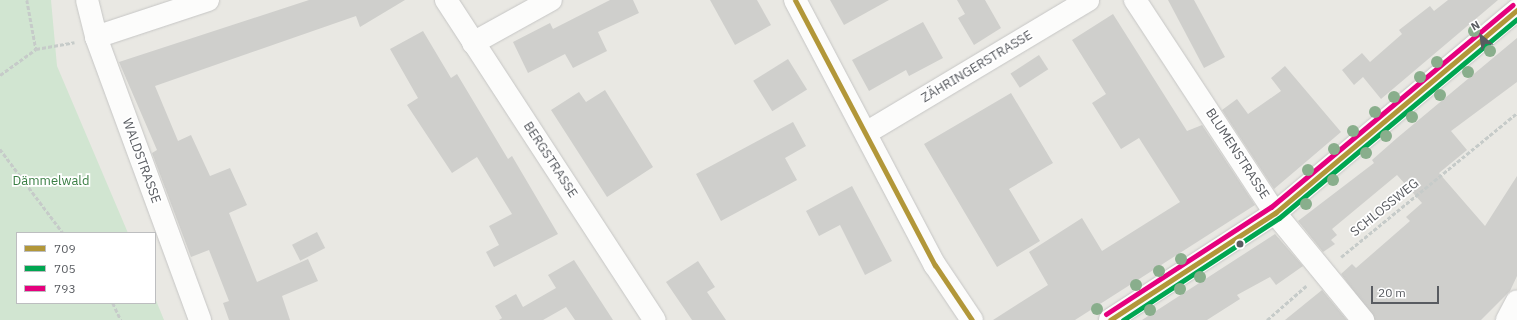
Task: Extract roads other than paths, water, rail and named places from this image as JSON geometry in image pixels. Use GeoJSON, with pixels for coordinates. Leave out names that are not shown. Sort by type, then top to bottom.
{"type":"FeatureCollection","features":[{"type":"Feature","properties":{"kind":"street","name":"WALDSTRASSE"},"geometry":{"type":"LineString","coordinates":[[87,0],[96,37],[200,320]]}},
{"type":"Feature","properties":{"kind":"street"},"geometry":{"type":"LineString","coordinates":[[96,37],[208,0]]}},
{"type":"Feature","properties":{"kind":"street","name":"BERGSTRASSE"},"geometry":{"type":"LineString","coordinates":[[446,0],[472,43],[655,320]]}},
{"type":"Feature","properties":{"kind":"street"},"geometry":{"type":"LineString","coordinates":[[472,43],[551,0]]}},
{"type":"Feature","properties":{"kind":"street"},"geometry":{"type":"LineString","coordinates":[[795,0],[935,265],[972,320]]}},
{"type":"Feature","properties":{"kind":"street","name":"ZÄHRINGERSTRASSE"},"geometry":{"type":"LineString","coordinates":[[866,133],[1088,0]]}},
{"type":"Feature","properties":{"kind":"street","name":"BLUMENSTRASSE"},"geometry":{"type":"LineString","coordinates":[[1135,0],[1275,213],[1322,273],[1363,320]]}},
{"type":"Feature","properties":{"kind":"street"},"geometry":{"type":"LineString","coordinates":[[1110,320],[1275,213],[1517,10]]}},
{"type":"Feature","properties":{"kind":"street"},"geometry":{"type":"LineString","coordinates":[[1507,320],[1517,301]]}},
{"type":"Feature","properties":{"kind":"park label","name":"Dämmelwald"},"geometry":{"type":"Point","coordinates":[51,181]}}]}
